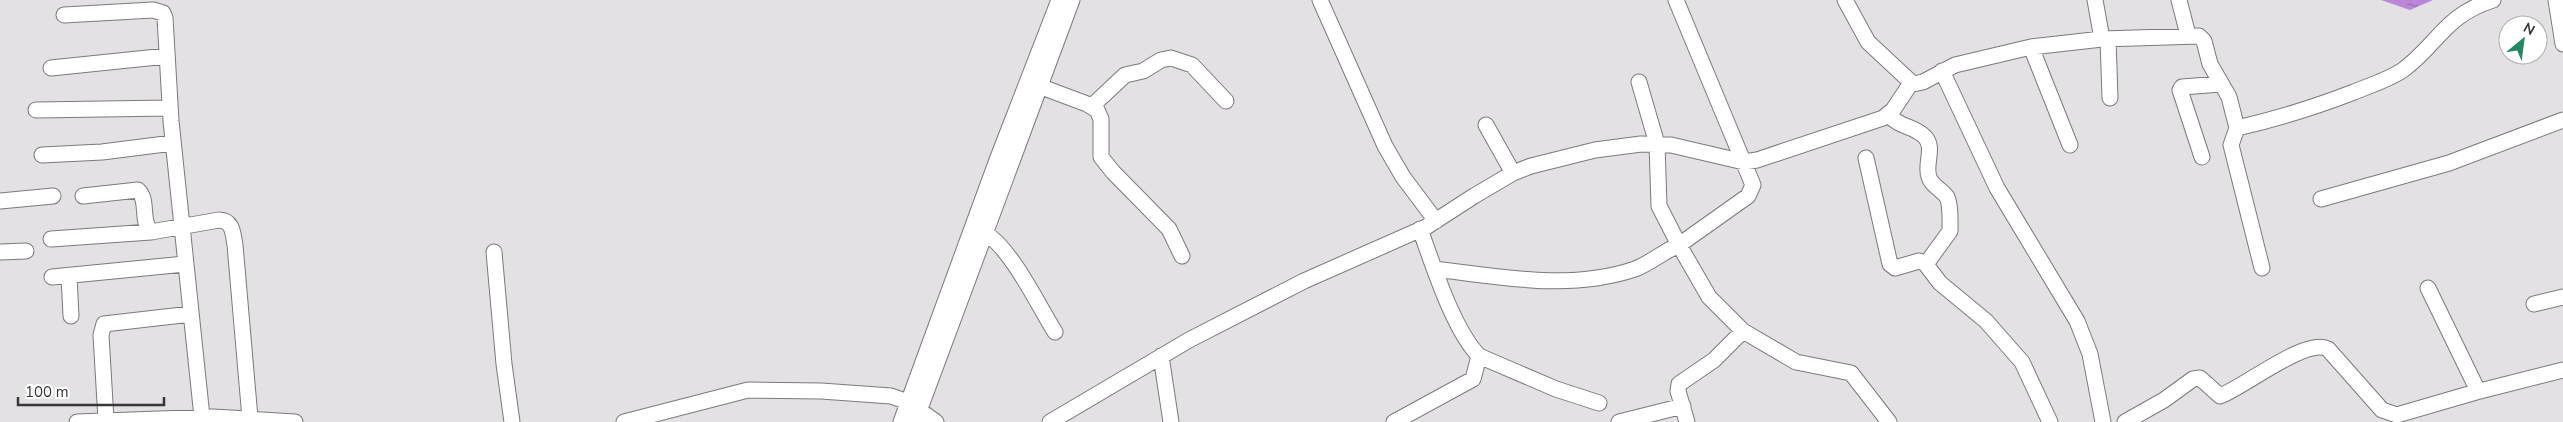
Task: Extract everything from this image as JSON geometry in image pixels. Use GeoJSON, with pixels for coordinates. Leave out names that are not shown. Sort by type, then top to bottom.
{"type":"FeatureCollection","features":[{"type":"Feature","properties":{"kind":"street"},"geometry":{"type":"LineString","coordinates":[[914,412],[997,160],[1059,0]]}},
{"type":"Feature","properties":{"kind":"street"},"geometry":{"type":"LineString","coordinates":[[901,422],[914,412],[985,232],[1072,0]]}},
{"type":"Feature","properties":{"kind":"street"},"geometry":{"type":"LineString","coordinates":[[1320,0],[1385,146],[1403,177],[1436,221]]}},
{"type":"Feature","properties":{"kind":"street"},"geometry":{"type":"LineString","coordinates":[[1435,269],[1512,278],[1570,281],[1638,268],[1679,245],[1750,193],[1752,181],[1676,0]]}},
{"type":"Feature","properties":{"kind":"street"},"geometry":{"type":"LineString","coordinates":[[1845,0],[1868,42],[1912,83],[1918,84],[1942,71],[1972,61],[2031,47],[2105,39],[2199,36],[2204,41],[2210,64],[2229,97],[2236,128],[2231,145],[2262,268]]}},
{"type":"Feature","properties":{"kind":"street"},"geometry":{"type":"LineString","coordinates":[[2095,0],[2105,39],[2110,98]]}},
{"type":"Feature","properties":{"kind":"street"},"geometry":{"type":"LineString","coordinates":[[2179,0],[2188,35]]}},
{"type":"Feature","properties":{"kind":"street"},"geometry":{"type":"LineString","coordinates":[[2236,128],[2298,113],[2390,78],[2415,60],[2457,17],[2493,0]]}},
{"type":"Feature","properties":{"kind":"street"},"geometry":{"type":"LineString","coordinates":[[2556,0],[2563,44]]}},
{"type":"Feature","properties":{"kind":"street"},"geometry":{"type":"LineString","coordinates":[[64,15],[158,11],[165,18],[170,108],[185,264],[191,314],[210,419]]}},
{"type":"Feature","properties":{"kind":"street"},"geometry":{"type":"LineString","coordinates":[[2031,47],[2070,145]]}},
{"type":"Feature","properties":{"kind":"street"},"geometry":{"type":"LineString","coordinates":[[51,68],[167,56]]}},
{"type":"Feature","properties":{"kind":"street"},"geometry":{"type":"LineString","coordinates":[[1092,106],[1125,75],[1143,70],[1161,60],[1171,58],[1192,65],[1226,101]]}},
{"type":"Feature","properties":{"kind":"street"},"geometry":{"type":"LineString","coordinates":[[1942,71],[1997,188],[2077,320],[2090,354],[2103,422]]}},
{"type":"Feature","properties":{"kind":"street"},"geometry":{"type":"LineString","coordinates":[[1639,82],[1657,144],[1659,206],[1709,297],[1743,331],[1796,362],[1851,373],[1888,422]]}},
{"type":"Feature","properties":{"kind":"street"},"geometry":{"type":"LineString","coordinates":[[1050,422],[1161,356],[1304,281],[1436,221],[1513,173],[1541,163],[1595,150],[1657,144],[1681,147],[1744,162],[1757,160],[1889,115],[1912,83]]}},
{"type":"Feature","properties":{"kind":"street"},"geometry":{"type":"LineString","coordinates":[[2202,157],[2180,90],[2182,87],[2221,84]]}},
{"type":"Feature","properties":{"kind":"street"},"geometry":{"type":"LineString","coordinates":[[1039,86],[1092,106],[1101,119],[1100,152],[1106,164],[1169,229],[1182,256]]}},
{"type":"Feature","properties":{"kind":"street"},"geometry":{"type":"LineString","coordinates":[[1078,100],[1090,118],[1100,144]]}},
{"type":"Feature","properties":{"kind":"street"},"geometry":{"type":"LineString","coordinates":[[36,110],[170,108]]}},
{"type":"Feature","properties":{"kind":"street"},"geometry":{"type":"LineString","coordinates":[[1889,115],[1896,124],[1908,126],[1925,137],[1930,150],[1928,162],[1929,178],[1947,198],[1950,231],[1926,264]]}},
{"type":"Feature","properties":{"kind":"street"},"geometry":{"type":"LineString","coordinates":[[2321,199],[2449,163],[2563,120]]}},
{"type":"Feature","properties":{"kind":"street"},"geometry":{"type":"LineString","coordinates":[[1486,125],[1513,173]]}},
{"type":"Feature","properties":{"kind":"street"},"geometry":{"type":"LineString","coordinates":[[42,155],[102,152],[173,143]]}},
{"type":"Feature","properties":{"kind":"street"},"geometry":{"type":"LineString","coordinates":[[1866,158],[1890,264],[1896,268],[1919,261],[1926,264],[1940,283],[1986,321],[2022,362],[2050,422]]}},
{"type":"Feature","properties":{"kind":"street"},"geometry":{"type":"LineString","coordinates":[[83,196],[138,190],[142,196],[146,225],[151,232]]}},
{"type":"Feature","properties":{"kind":"street"},"geometry":{"type":"LineString","coordinates":[[0,201],[53,196]]}},
{"type":"Feature","properties":{"kind":"street"},"geometry":{"type":"LineString","coordinates":[[52,239],[151,232],[219,220],[227,222],[230,225],[235,245],[250,418]]}},
{"type":"Feature","properties":{"kind":"street"},"geometry":{"type":"LineString","coordinates":[[1420,229],[1455,315],[1479,356],[1556,389],[1599,403]]}},
{"type":"Feature","properties":{"kind":"street"},"geometry":{"type":"LineString","coordinates":[[985,232],[995,239],[1006,252],[1055,332]]}},
{"type":"Feature","properties":{"kind":"street"},"geometry":{"type":"LineString","coordinates":[[0,252],[26,251]]}},
{"type":"Feature","properties":{"kind":"street"},"geometry":{"type":"LineString","coordinates":[[494,252],[504,364],[512,422]]}},
{"type":"Feature","properties":{"kind":"street"},"geometry":{"type":"LineString","coordinates":[[52,277],[185,264]]}},
{"type":"Feature","properties":{"kind":"street"},"geometry":{"type":"LineString","coordinates":[[69,276],[71,316]]}},
{"type":"Feature","properties":{"kind":"street"},"geometry":{"type":"LineString","coordinates":[[2428,288],[2478,391]]}},
{"type":"Feature","properties":{"kind":"street"},"geometry":{"type":"LineString","coordinates":[[2534,304],[2563,297]]}},
{"type":"Feature","properties":{"kind":"street"},"geometry":{"type":"LineString","coordinates":[[106,420],[101,335],[104,324],[191,314]]}},
{"type":"Feature","properties":{"kind":"street"},"geometry":{"type":"LineString","coordinates":[[1687,422],[1678,391],[1679,384],[1714,360],[1743,331]]}},
{"type":"Feature","properties":{"kind":"street"},"geometry":{"type":"LineString","coordinates":[[2125,422],[2164,400],[2193,379],[2200,378],[2220,396],[2283,361],[2318,347],[2328,349],[2388,417],[2478,391],[2563,370]]}},
{"type":"Feature","properties":{"kind":"street"},"geometry":{"type":"LineString","coordinates":[[1161,356],[1171,422]]}},
{"type":"Feature","properties":{"kind":"street"},"geometry":{"type":"LineString","coordinates":[[1394,422],[1473,379],[1479,356]]}},
{"type":"Feature","properties":{"kind":"street"},"geometry":{"type":"LineString","coordinates":[[624,422],[748,390],[891,396],[914,412],[936,422]]}},
{"type":"Feature","properties":{"kind":"street"},"geometry":{"type":"LineString","coordinates":[[1619,422],[1683,406]]}},
{"type":"Feature","properties":{"kind":"street"},"geometry":{"type":"LineString","coordinates":[[78,422],[250,418],[295,422]]}},
{"type":"Feature","properties":{"kind":"water"},"geometry":{"type":"Polygon","coordinates":[[[2381,0],[2433,0],[2410,10],[2381,0]]]}}]}
